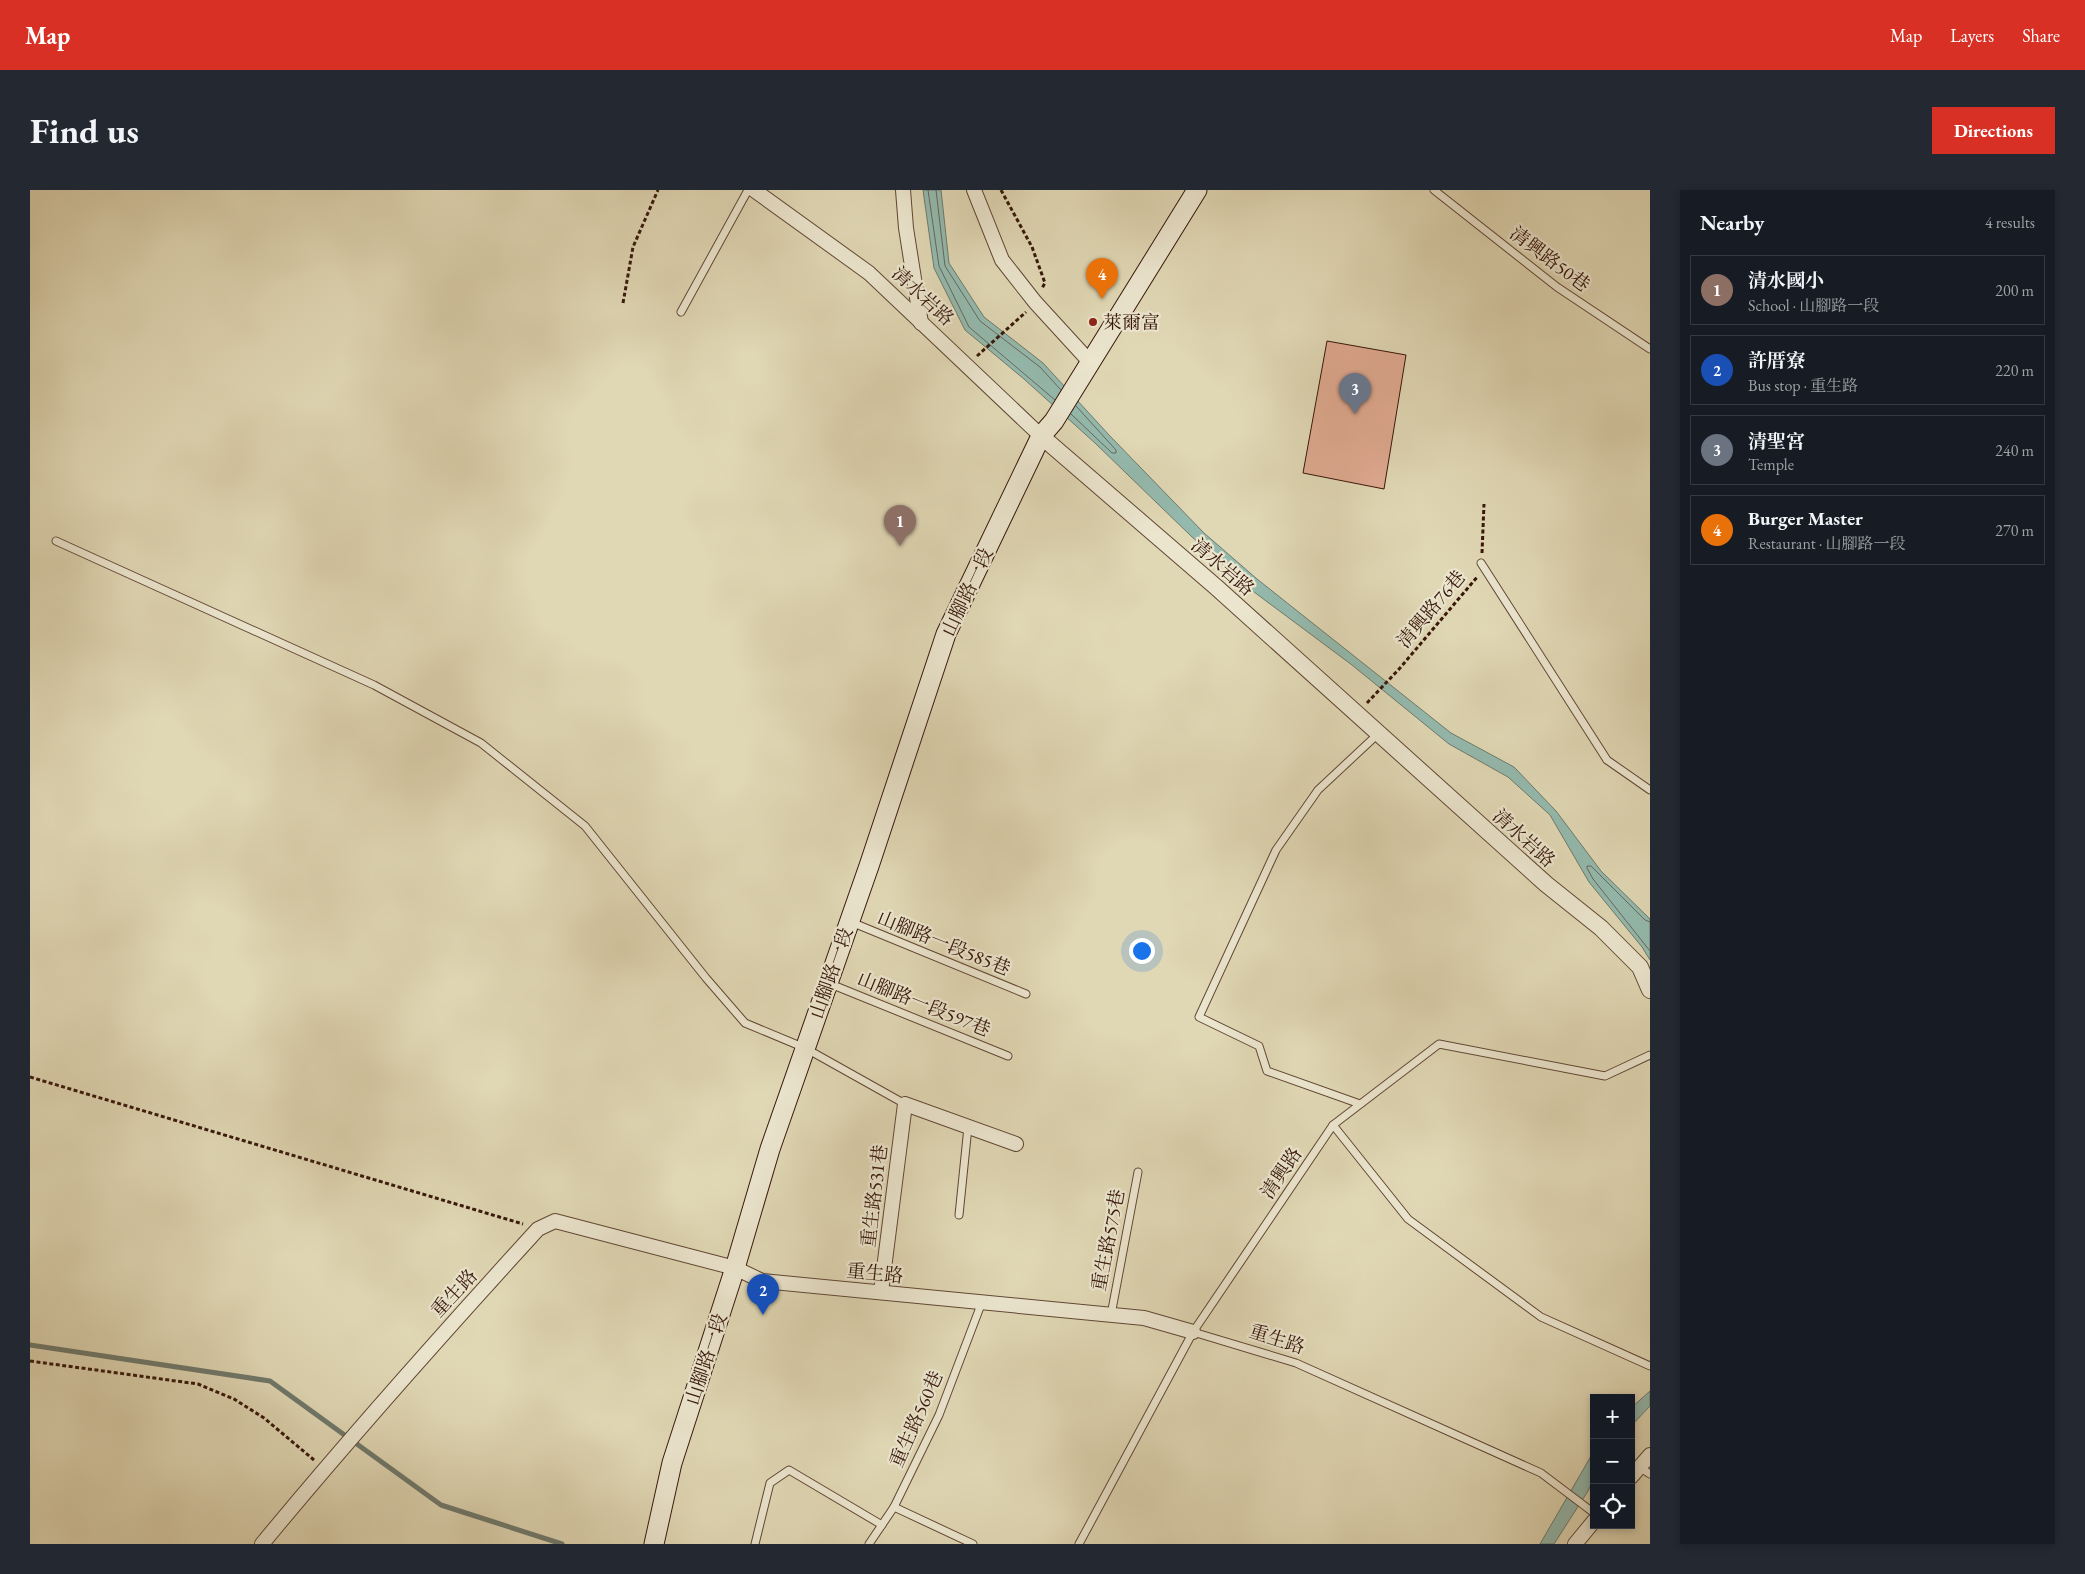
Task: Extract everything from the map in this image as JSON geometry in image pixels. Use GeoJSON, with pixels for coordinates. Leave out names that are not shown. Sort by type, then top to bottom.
{"type":"FeatureCollection","features":[{"type":"Feature","properties":{"kind":"main road"},"geometry":{"type":"LineString","coordinates":[[1085,368],[1197,190]]}},
{"type":"Feature","properties":{"kind":"main road","name":"山腳路一段"},"geometry":{"type":"LineString","coordinates":[[654,1544],[672,1463],[735,1268],[770,1149],[946,634],[1041,436],[1054,421],[1085,368]]}},
{"type":"Feature","properties":{"kind":"street","name":"清水岩路"},"geometry":{"type":"LineString","coordinates":[[754,190],[869,273],[1041,436],[1216,587],[1546,884],[1601,928],[1640,967],[1650,990]]}},
{"type":"Feature","properties":{"kind":"street"},"geometry":{"type":"LineString","coordinates":[[903,190],[906,228],[921,323]]}},
{"type":"Feature","properties":{"kind":"street"},"geometry":{"type":"LineString","coordinates":[[974,190],[1002,260],[1085,368]]}},
{"type":"Feature","properties":{"kind":"street"},"geometry":{"type":"LineString","coordinates":[[904,1104],[1016,1144]]}},
{"type":"Feature","properties":{"kind":"street","name":"重生路531巷"},"geometry":{"type":"LineString","coordinates":[[881,1292],[904,1104]]}},
{"type":"Feature","properties":{"kind":"street","name":"重生路"},"geometry":{"type":"LineString","coordinates":[[262,1544],[324,1468],[423,1354],[538,1229],[555,1221],[735,1268],[762,1281],[1144,1318],[1192,1332]]}},
{"type":"Feature","properties":{"kind":"street"},"geometry":{"type":"LineString","coordinates":[[1640,1473],[1650,1455]]}},
{"type":"Feature","properties":{"kind":"street"},"geometry":{"type":"LineString","coordinates":[[1575,1544],[1590,1526]]}},
{"type":"Feature","properties":{"kind":"lane"},"geometry":{"type":"LineString","coordinates":[[681,312],[748,190]]}},
{"type":"Feature","properties":{"kind":"lane","name":"清興路50巷"},"geometry":{"type":"LineString","coordinates":[[1434,190],[1557,287],[1650,349]]}},
{"type":"Feature","properties":{"kind":"lane"},"geometry":{"type":"LineString","coordinates":[[56,541],[374,685],[480,743],[585,826],[745,1024],[805,1048],[904,1104]]}},
{"type":"Feature","properties":{"kind":"lane"},"geometry":{"type":"LineString","coordinates":[[1481,563],[1607,760],[1650,790]]}},
{"type":"Feature","properties":{"kind":"lane"},"geometry":{"type":"LineString","coordinates":[[1360,1104],[1267,1071],[1259,1046],[1199,1017],[1276,850],[1318,790],[1379,733]]}},
{"type":"Feature","properties":{"kind":"lane","name":"山腳路一段585巷"},"geometry":{"type":"LineString","coordinates":[[849,921],[1026,994]]}},
{"type":"Feature","properties":{"kind":"lane","name":"山腳路一段597巷"},"geometry":{"type":"LineString","coordinates":[[828,983],[1008,1056]]}},
{"type":"Feature","properties":{"kind":"lane","name":"清興路"},"geometry":{"type":"LineString","coordinates":[[1079,1544],[1192,1332],[1333,1125],[1439,1044],[1605,1076],[1650,1055]]}},
{"type":"Feature","properties":{"kind":"lane"},"geometry":{"type":"LineString","coordinates":[[1333,1125],[1408,1219],[1541,1317],[1650,1366]]}},
{"type":"Feature","properties":{"kind":"lane"},"geometry":{"type":"LineString","coordinates":[[959,1215],[968,1127]]}},
{"type":"Feature","properties":{"kind":"lane","name":"重生路575巷"},"geometry":{"type":"LineString","coordinates":[[1110,1315],[1138,1172]]}},
{"type":"Feature","properties":{"kind":"lane","name":"重生路560巷"},"geometry":{"type":"LineString","coordinates":[[870,1544],[894,1508],[939,1415],[982,1302]]}},
{"type":"Feature","properties":{"kind":"lane","name":"重生路"},"geometry":{"type":"LineString","coordinates":[[1192,1332],[1296,1363],[1541,1473],[1590,1510]]}},
{"type":"Feature","properties":{"kind":"lane"},"geometry":{"type":"LineString","coordinates":[[755,1544],[770,1483],[789,1470],[882,1525]]}},
{"type":"Feature","properties":{"kind":"lane"},"geometry":{"type":"LineString","coordinates":[[894,1508],[973,1544]]}},
{"type":"Feature","properties":{"kind":"path"},"geometry":{"type":"LineString","coordinates":[[623,303],[633,246],[658,190]]}},
{"type":"Feature","properties":{"kind":"path"},"geometry":{"type":"LineString","coordinates":[[1001,190],[1032,247],[1045,283],[1035,302]]}},
{"type":"Feature","properties":{"kind":"path"},"geometry":{"type":"LineString","coordinates":[[976,356],[1015,322]]}},
{"type":"Feature","properties":{"kind":"path","name":"清興路76巷"},"geometry":{"type":"LineString","coordinates":[[1357,714],[1400,668],[1477,577],[1481,563],[1484,504]]}},
{"type":"Feature","properties":{"kind":"path"},"geometry":{"type":"LineString","coordinates":[[30,1077],[538,1229]]}},
{"type":"Feature","properties":{"kind":"path"},"geometry":{"type":"LineString","coordinates":[[30,1361],[198,1384],[234,1399],[264,1418],[324,1468]]}},
{"type":"Feature","properties":{"kind":"water"},"geometry":{"type":"Polygon","coordinates":[[[923,190],[941,190],[949,263],[984,317],[1043,363],[1109,435],[1204,533],[1257,579],[1451,733],[1514,767],[1556,811],[1601,871],[1650,919],[1650,960],[1642,947],[1589,882],[1550,815],[1508,777],[1449,744],[1352,665],[1250,589],[1191,536],[1095,443],[1024,379],[965,330],[934,268],[923,190]]]}},
{"type":"Feature","properties":{"kind":"water"},"geometry":{"type":"Polygon","coordinates":[[[1650,1391],[1650,1406],[1635,1422],[1635,1404],[1650,1391]]]}},
{"type":"Feature","properties":{"kind":"water"},"geometry":{"type":"Polygon","coordinates":[[[1590,1458],[1590,1487],[1588,1491],[1554,1544],[1540,1544],[1590,1458]]]}},
{"type":"Feature","properties":{"kind":"building"},"geometry":{"type":"Polygon","coordinates":[[[1327,341],[1406,355],[1384,489],[1303,473],[1327,341]]]}},
{"type":"Feature","properties":{"kind":"waterway"},"geometry":{"type":"LineString","coordinates":[[30,1345],[270,1381],[441,1505],[562,1544]]}},
{"type":"Feature","properties":{"kind":"place","name":"Burger Master"},"geometry":{"type":"Point","coordinates":[1102,299]}},
{"type":"Feature","properties":{"kind":"place","name":"萊爾富"},"geometry":{"type":"Point","coordinates":[1093,322]}},
{"type":"Feature","properties":{"kind":"place","name":"清聖宮"},"geometry":{"type":"Point","coordinates":[1355,414]}},
{"type":"Feature","properties":{"kind":"place","name":"清水國小"},"geometry":{"type":"Point","coordinates":[900,546]}},
{"type":"Feature","properties":{"kind":"place","name":"許厝寮"},"geometry":{"type":"Point","coordinates":[763,1315]}}]}
